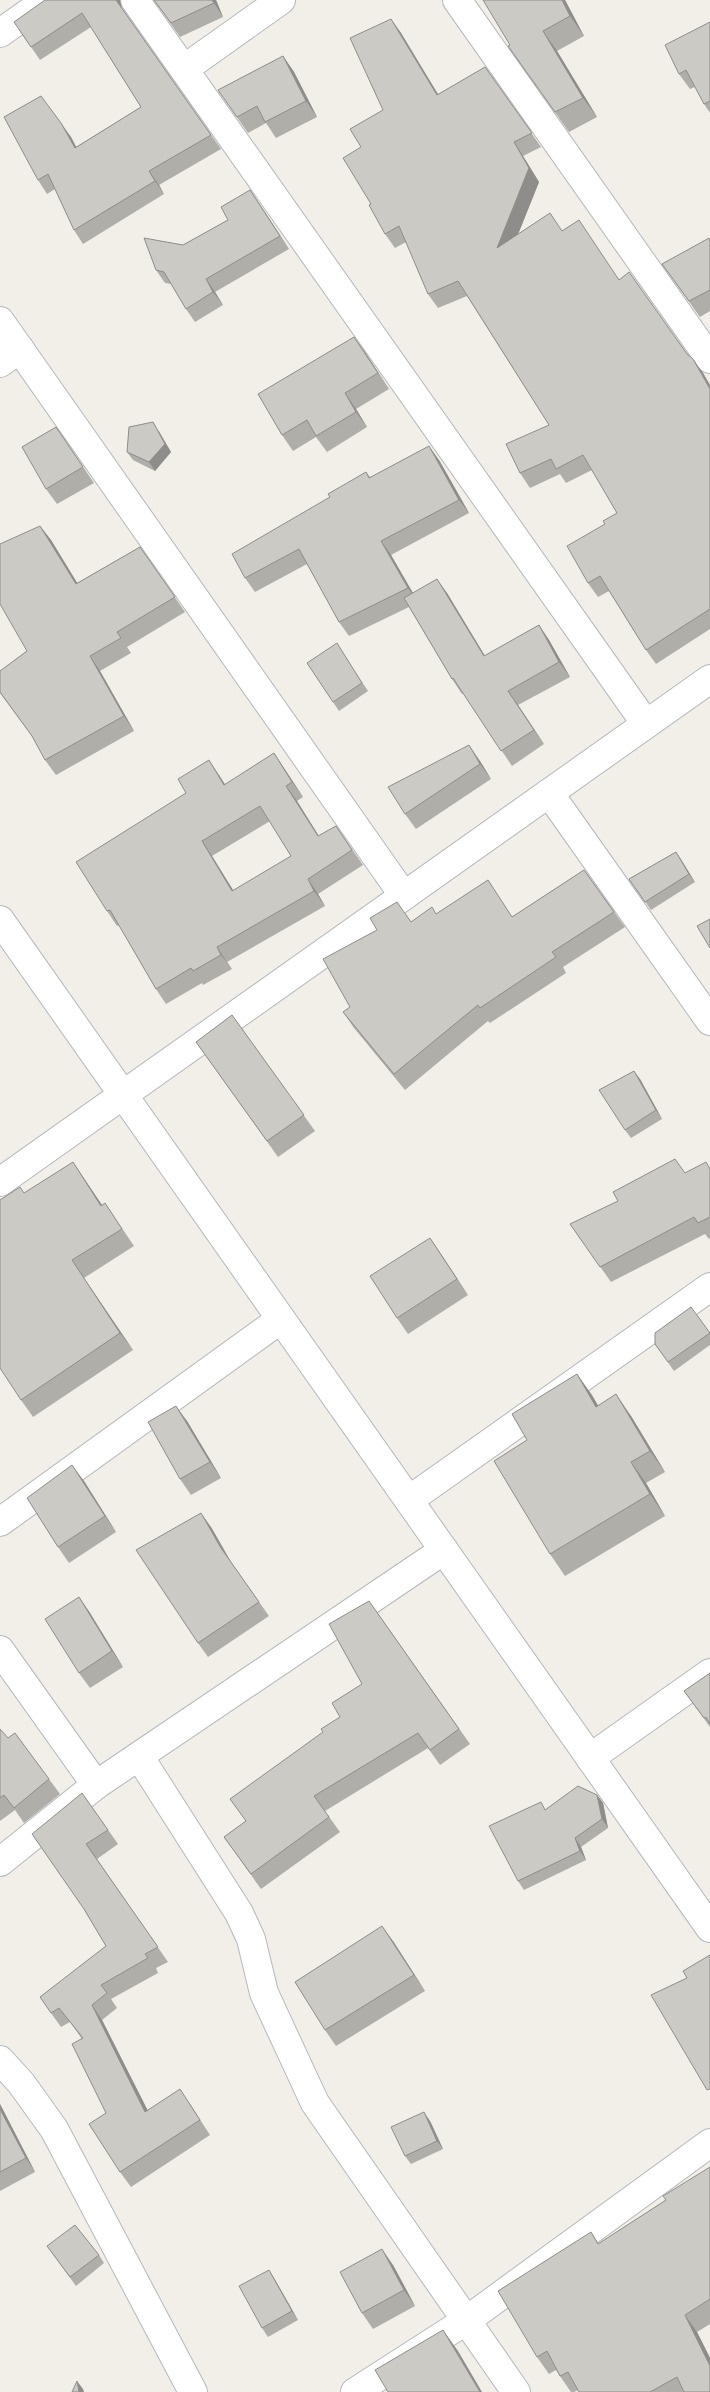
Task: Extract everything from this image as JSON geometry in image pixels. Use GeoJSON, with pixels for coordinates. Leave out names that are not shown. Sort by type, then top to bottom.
{"type":"FeatureCollection","features":[{"type":"Feature","properties":{"kind":"street"},"geometry":{"type":"LineString","coordinates":[[0,33],[47,0]]}},
{"type":"Feature","properties":{"kind":"street"},"geometry":{"type":"LineString","coordinates":[[135,0],[646,724]]}},
{"type":"Feature","properties":{"kind":"street"},"geometry":{"type":"LineString","coordinates":[[184,69],[281,0]]}},
{"type":"Feature","properties":{"kind":"street"},"geometry":{"type":"LineString","coordinates":[[457,0],[710,359]]}},
{"type":"Feature","properties":{"kind":"street"},"geometry":{"type":"LineString","coordinates":[[0,321],[10,356],[404,896]]}},
{"type":"Feature","properties":{"kind":"street"},"geometry":{"type":"LineString","coordinates":[[0,1182],[710,679]]}},
{"type":"Feature","properties":{"kind":"street"},"geometry":{"type":"LineString","coordinates":[[550,793],[710,1021]]}},
{"type":"Feature","properties":{"kind":"street"},"geometry":{"type":"LineString","coordinates":[[0,920],[710,1928]]}},
{"type":"Feature","properties":{"kind":"street"},"geometry":{"type":"LineString","coordinates":[[409,1500],[710,1287]]}},
{"type":"Feature","properties":{"kind":"street"},"geometry":{"type":"LineString","coordinates":[[0,1522],[280,1318]]}},
{"type":"Feature","properties":{"kind":"street"},"geometry":{"type":"LineString","coordinates":[[0,1862],[96,1785],[444,1550]]}},
{"type":"Feature","properties":{"kind":"street"},"geometry":{"type":"LineString","coordinates":[[0,1650],[96,1785]]}},
{"type":"Feature","properties":{"kind":"street"},"geometry":{"type":"LineString","coordinates":[[590,1758],[710,1673]]}},
{"type":"Feature","properties":{"kind":"street"},"geometry":{"type":"LineString","coordinates":[[139,1756],[239,1913],[251,1939],[264,1993],[315,2103],[516,2392]]}},
{"type":"Feature","properties":{"kind":"street"},"geometry":{"type":"LineString","coordinates":[[0,2060],[21,2083],[54,2129],[193,2392]]}},
{"type":"Feature","properties":{"kind":"street"},"geometry":{"type":"LineString","coordinates":[[355,2392],[467,2320],[710,2143]]}},
{"type":"Feature","properties":{"kind":"building"},"geometry":{"type":"Polygon","coordinates":[[[45,0],[116,0],[211,135],[149,171],[155,181],[74,230],[48,174],[38,180],[4,117],[41,96],[61,123],[75,148],[141,107],[82,13],[31,47],[14,22],[45,0]]]}},
{"type":"Feature","properties":{"kind":"building"},"geometry":{"type":"Polygon","coordinates":[[[154,0],[212,0],[214,3],[171,23],[154,0]]]}},
{"type":"Feature","properties":{"kind":"building"},"geometry":{"type":"Polygon","coordinates":[[[483,0],[562,0],[570,16],[543,31],[583,98],[555,112],[508,46],[510,45],[483,0]]]}},
{"type":"Feature","properties":{"kind":"building"},"geometry":{"type":"Polygon","coordinates":[[[391,19],[437,95],[485,67],[532,133],[514,142],[529,168],[497,248],[550,213],[562,231],[579,220],[619,280],[629,272],[687,354],[693,359],[710,389],[710,609],[646,650],[600,576],[588,583],[567,546],[605,524],[603,521],[617,513],[583,455],[556,469],[551,459],[520,473],[506,444],[549,425],[458,281],[428,294],[399,226],[385,234],[369,205],[371,204],[343,158],[361,147],[350,129],[383,110],[350,38],[391,19]]]}},
{"type":"Feature","properties":{"kind":"building"},"geometry":{"type":"Polygon","coordinates":[[[710,22],[710,101],[704,104],[686,70],[679,74],[665,45],[710,22]]]}},
{"type":"Feature","properties":{"kind":"building"},"geometry":{"type":"Polygon","coordinates":[[[283,56],[306,101],[265,122],[257,106],[237,117],[218,90],[283,56]]]}},
{"type":"Feature","properties":{"kind":"building"},"geometry":{"type":"Polygon","coordinates":[[[250,190],[280,236],[206,279],[213,292],[186,309],[164,272],[156,270],[144,238],[183,245],[228,220],[221,207],[250,190]]]}},
{"type":"Feature","properties":{"kind":"building"},"geometry":{"type":"Polygon","coordinates":[[[709,238],[710,290],[689,301],[662,264],[709,238]]]}},
{"type":"Feature","properties":{"kind":"building"},"geometry":{"type":"Polygon","coordinates":[[[354,337],[378,373],[345,393],[356,412],[316,436],[307,420],[282,435],[258,394],[354,337]]]}},
{"type":"Feature","properties":{"kind":"building"},"geometry":{"type":"Polygon","coordinates":[[[153,422],[165,444],[149,462],[127,452],[129,427],[153,422]]]}},
{"type":"Feature","properties":{"kind":"building"},"geometry":{"type":"Polygon","coordinates":[[[56,427],[83,467],[46,489],[22,447],[56,427]]]}},
{"type":"Feature","properties":{"kind":"building"},"geometry":{"type":"Polygon","coordinates":[[[429,446],[459,500],[381,541],[408,588],[339,622],[299,549],[245,578],[232,554],[330,497],[328,494],[366,472],[369,478],[429,446]]]}},
{"type":"Feature","properties":{"kind":"building"},"geometry":{"type":"Polygon","coordinates":[[[40,526],[76,584],[140,547],[175,597],[117,632],[121,638],[90,656],[124,716],[45,760],[32,736],[0,692],[0,671],[27,651],[0,604],[0,544],[40,526]]]}},
{"type":"Feature","properties":{"kind":"building"},"geometry":{"type":"Polygon","coordinates":[[[437,579],[484,656],[539,625],[559,662],[508,691],[534,730],[501,751],[452,679],[404,598],[437,579]]]}},
{"type":"Feature","properties":{"kind":"building"},"geometry":{"type":"Polygon","coordinates":[[[337,643],[362,683],[333,702],[307,663],[337,643]]]}},
{"type":"Feature","properties":{"kind":"building"},"geometry":{"type":"Polygon","coordinates":[[[469,745],[480,764],[405,814],[388,787],[469,745]]]}},
{"type":"Feature","properties":{"kind":"building"},"geometry":{"type":"Polygon","coordinates":[[[274,753],[292,782],[286,786],[318,836],[336,826],[352,850],[308,879],[314,891],[217,947],[221,955],[193,971],[191,968],[156,989],[110,910],[107,911],[76,862],[186,793],[178,779],[209,760],[224,785],[274,753]],[[260,806],[202,841],[232,891],[291,856],[260,806]]]}},
{"type":"Feature","properties":{"kind":"building"},"geometry":{"type":"Polygon","coordinates":[[[676,852],[689,874],[645,902],[629,879],[676,852]]]}},
{"type":"Feature","properties":{"kind":"building"},"geometry":{"type":"Polygon","coordinates":[[[584,870],[614,912],[552,952],[556,957],[480,1008],[478,1005],[394,1074],[343,1012],[350,1007],[323,959],[377,930],[370,918],[397,902],[411,922],[432,907],[436,914],[488,880],[512,917],[584,870]]]}},
{"type":"Feature","properties":{"kind":"building"},"geometry":{"type":"Polygon","coordinates":[[[710,919],[710,948],[697,926],[710,919]]]}},
{"type":"Feature","properties":{"kind":"building"},"geometry":{"type":"Polygon","coordinates":[[[232,1015],[304,1115],[267,1141],[196,1042],[232,1015]]]}},
{"type":"Feature","properties":{"kind":"building"},"geometry":{"type":"Polygon","coordinates":[[[634,1071],[656,1110],[625,1130],[599,1090],[634,1071]]]}},
{"type":"Feature","properties":{"kind":"building"},"geometry":{"type":"Polygon","coordinates":[[[675,1159],[685,1173],[706,1162],[710,1169],[710,1217],[698,1223],[694,1217],[600,1267],[570,1224],[618,1201],[613,1192],[675,1159]]]}},
{"type":"Feature","properties":{"kind":"building"},"geometry":{"type":"Polygon","coordinates":[[[73,1162],[101,1206],[105,1203],[122,1229],[72,1260],[120,1333],[21,1400],[0,1368],[0,1200],[20,1187],[24,1193],[73,1162]]]}},
{"type":"Feature","properties":{"kind":"building"},"geometry":{"type":"Polygon","coordinates":[[[430,1238],[457,1279],[397,1318],[370,1276],[430,1238]]]}},
{"type":"Feature","properties":{"kind":"building"},"geometry":{"type":"Polygon","coordinates":[[[691,1307],[710,1333],[668,1362],[655,1344],[655,1333],[691,1307]]]}},
{"type":"Feature","properties":{"kind":"building"},"geometry":{"type":"Polygon","coordinates":[[[577,1374],[596,1407],[616,1394],[650,1451],[631,1462],[650,1494],[550,1554],[494,1461],[527,1440],[512,1414],[577,1374]]]}},
{"type":"Feature","properties":{"kind":"building"},"geometry":{"type":"Polygon","coordinates":[[[176,1406],[210,1462],[180,1479],[148,1422],[176,1406]]]}},
{"type":"Feature","properties":{"kind":"building"},"geometry":{"type":"Polygon","coordinates":[[[72,1465],[105,1516],[58,1547],[27,1498],[72,1465]]]}},
{"type":"Feature","properties":{"kind":"building"},"geometry":{"type":"Polygon","coordinates":[[[201,1513],[221,1548],[259,1602],[198,1643],[136,1550],[201,1513]]]}},
{"type":"Feature","properties":{"kind":"building"},"geometry":{"type":"Polygon","coordinates":[[[79,1597],[112,1651],[79,1673],[45,1619],[79,1597]]]}},
{"type":"Feature","properties":{"kind":"building"},"geometry":{"type":"Polygon","coordinates":[[[369,1601],[459,1729],[430,1750],[418,1733],[314,1796],[329,1817],[251,1874],[224,1837],[246,1821],[230,1799],[323,1732],[321,1729],[340,1717],[332,1703],[362,1684],[329,1624],[369,1601]]]}},
{"type":"Feature","properties":{"kind":"building"},"geometry":{"type":"Polygon","coordinates":[[[710,1673],[710,1724],[684,1691],[710,1673]]]}},
{"type":"Feature","properties":{"kind":"building"},"geometry":{"type":"Polygon","coordinates":[[[0,1729],[8,1738],[15,1733],[49,1779],[14,1808],[4,1795],[0,1798],[0,1729]]]}},
{"type":"Feature","properties":{"kind":"building"},"geometry":{"type":"Polygon","coordinates":[[[578,1786],[597,1795],[602,1819],[575,1838],[580,1851],[518,1881],[489,1826],[541,1802],[545,1810],[578,1786]]]}},
{"type":"Feature","properties":{"kind":"building"},"geometry":{"type":"Polygon","coordinates":[[[82,1793],[108,1830],[86,1844],[158,1947],[145,1954],[148,1958],[101,1985],[107,1993],[92,2005],[145,2112],[180,2089],[200,2120],[120,2172],[89,2124],[106,2113],[72,2044],[83,2038],[59,2008],[51,2013],[40,1997],[106,1946],[84,1909],[32,1834],[82,1793]]]}},
{"type":"Feature","properties":{"kind":"building"},"geometry":{"type":"Polygon","coordinates":[[[382,1926],[414,1975],[325,2030],[295,1982],[382,1926]]]}},
{"type":"Feature","properties":{"kind":"building"},"geometry":{"type":"Polygon","coordinates":[[[710,1955],[710,2089],[707,2090],[651,1995],[687,1978],[683,1971],[710,1955]]]}},
{"type":"Feature","properties":{"kind":"building"},"geometry":{"type":"Polygon","coordinates":[[[0,2109],[26,2158],[0,2172],[0,2109]]]}},
{"type":"Feature","properties":{"kind":"building"},"geometry":{"type":"Polygon","coordinates":[[[424,2112],[437,2141],[405,2156],[391,2127],[424,2112]]]}},
{"type":"Feature","properties":{"kind":"building"},"geometry":{"type":"Polygon","coordinates":[[[710,2167],[710,2299],[685,2315],[710,2366],[710,2392],[684,2392],[677,2377],[650,2392],[579,2392],[568,2372],[560,2376],[547,2351],[537,2357],[498,2291],[591,2232],[598,2244],[666,2200],[663,2196],[710,2167]]]}},
{"type":"Feature","properties":{"kind":"building"},"geometry":{"type":"Polygon","coordinates":[[[75,2225],[99,2255],[70,2277],[47,2246],[75,2225]]]}},
{"type":"Feature","properties":{"kind":"building"},"geometry":{"type":"Polygon","coordinates":[[[382,2249],[404,2290],[362,2313],[340,2272],[382,2249]]]}},
{"type":"Feature","properties":{"kind":"building"},"geometry":{"type":"Polygon","coordinates":[[[269,2270],[292,2311],[262,2328],[239,2286],[269,2270]]]}},
{"type":"Feature","properties":{"kind":"building"},"geometry":{"type":"Polygon","coordinates":[[[443,2330],[480,2392],[388,2392],[375,2370],[443,2330]]]}},
{"type":"Feature","properties":{"kind":"building"},"geometry":{"type":"Polygon","coordinates":[[[77,2381],[79,2392],[72,2392],[77,2381]]]}}]}
